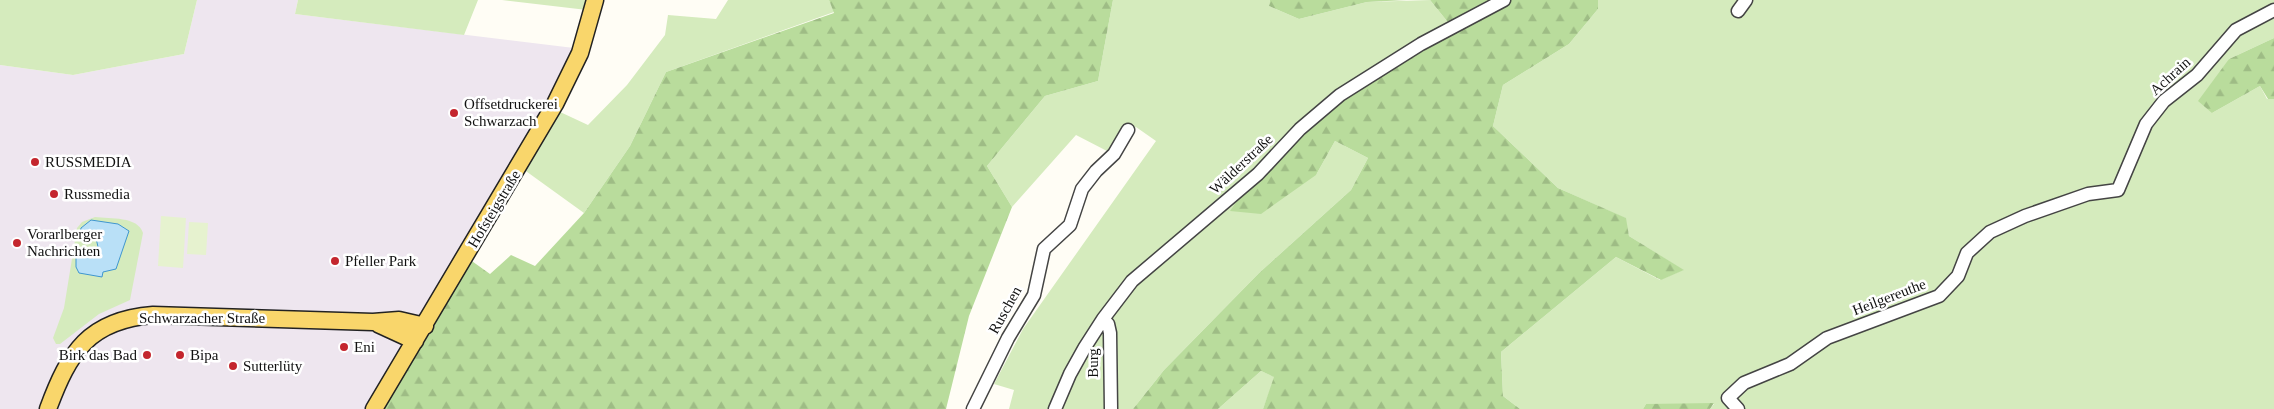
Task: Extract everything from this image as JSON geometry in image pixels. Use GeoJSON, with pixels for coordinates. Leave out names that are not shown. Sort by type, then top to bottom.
{"type":"FeatureCollection","features":[{"type":"Feature","properties":{"kind":"main road","name":"Hofsteigstraße"},"geometry":{"type":"LineString","coordinates":[[374,409],[425,326],[555,104],[580,53],[595,0]]}},
{"type":"Feature","properties":{"kind":"main road","name":"Schwarzacher Straße"},"geometry":{"type":"LineString","coordinates":[[48,409],[73,357],[91,335],[115,321],[153,315],[373,322],[399,320],[425,326]]}},
{"type":"Feature","properties":{"kind":"main road","name":"Schwarzacher Straße"},"geometry":{"type":"LineString","coordinates":[[373,322],[415,341]]}},
{"type":"Feature","properties":{"kind":"street","name":"Wälderstraße"},"geometry":{"type":"LineString","coordinates":[[1055,409],[1070,374],[1103,319],[1132,281],[1258,174],[1300,129],[1340,95],[1436,36],[1504,0]]}},
{"type":"Feature","properties":{"kind":"street"},"geometry":{"type":"LineString","coordinates":[[1738,11],[1746,0]]}},
{"type":"Feature","properties":{"kind":"street","name":"Achrain"},"geometry":{"type":"LineString","coordinates":[[2118,190],[2146,124],[2164,101],[2197,75],[2236,30],[2274,10]]}},
{"type":"Feature","properties":{"kind":"street","name":"Ruschen"},"geometry":{"type":"LineString","coordinates":[[973,409],[1008,338],[1034,295],[1044,249],[1070,225],[1082,189],[1096,171],[1114,154],[1128,130]]}},
{"type":"Feature","properties":{"kind":"street","name":"Heilgereuthe"},"geometry":{"type":"LineString","coordinates":[[1738,409],[1728,398],[1744,383],[1790,364],[1827,338],[1939,296],[1958,276],[1967,253],[1990,232],[2025,216],[2088,194],[2118,190]]}},
{"type":"Feature","properties":{"kind":"street","name":"Burg"},"geometry":{"type":"LineString","coordinates":[[1103,319],[1108,324],[1110,333],[1111,409]]}},
{"type":"Feature","properties":{"kind":"shaded area"},"geometry":{"type":"Polygon","coordinates":[[[197,0],[298,0],[295,14],[574,48],[548,101],[400,356],[366,409],[0,409],[0,65],[73,75],[184,54],[197,0]]]}},
{"type":"Feature","properties":{"kind":"green space"},"geometry":{"type":"Polygon","coordinates":[[[0,0],[197,0],[184,54],[73,75],[0,65],[0,0]]]}},
{"type":"Feature","properties":{"kind":"green space"},"geometry":{"type":"Polygon","coordinates":[[[298,0],[478,0],[464,35],[295,14],[298,0]]]}},
{"type":"Feature","properties":{"kind":"green space"},"geometry":{"type":"Polygon","coordinates":[[[502,0],[589,0],[587,10],[502,0]]]}},
{"type":"Feature","properties":{"kind":"green space"},"geometry":{"type":"Polygon","coordinates":[[[728,0],[829,0],[834,12],[666,72],[630,146],[584,213],[523,169],[558,111],[588,125],[627,85],[665,35],[668,15],[716,19],[728,0]]]}},
{"type":"Feature","properties":{"kind":"green space"},"geometry":{"type":"Polygon","coordinates":[[[829,0],[1113,0],[1098,81],[1045,96],[987,166],[1012,207],[969,316],[946,409],[384,409],[469,259],[490,274],[511,255],[535,266],[584,213],[630,146],[666,72],[834,13],[829,0]]]}},
{"type":"Feature","properties":{"kind":"green space"},"geometry":{"type":"Polygon","coordinates":[[[1113,0],[1270,0],[1269,6],[1299,19],[1367,2],[1430,0],[1455,31],[1341,99],[1316,175],[1335,141],[1368,158],[1351,190],[1259,273],[1164,370],[1133,409],[1009,409],[1014,390],[994,384],[1023,329],[1156,141],[1136,127],[1107,151],[1076,135],[1012,207],[987,166],[1045,96],[1098,81],[1113,0]]]}},
{"type":"Feature","properties":{"kind":"green space"},"geometry":{"type":"Polygon","coordinates":[[[1270,0],[1407,0],[1367,2],[1299,19],[1269,6],[1270,0]]]}},
{"type":"Feature","properties":{"kind":"green space"},"geometry":{"type":"Polygon","coordinates":[[[1430,0],[1598,0],[1598,9],[1569,44],[1503,85],[1493,126],[1558,188],[1626,218],[1629,236],[1684,270],[1661,280],[1616,257],[1501,352],[1503,396],[1520,409],[1263,409],[1274,377],[1261,371],[1218,409],[1133,409],[1164,370],[1259,273],[1351,190],[1368,158],[1335,141],[1316,175],[1261,214],[1230,211],[1243,192],[1341,99],[1455,31],[1430,0]]]}},
{"type":"Feature","properties":{"kind":"green space"},"geometry":{"type":"Polygon","coordinates":[[[1598,0],[2274,0],[2274,38],[2229,59],[2212,113],[2260,86],[2267,99],[2274,99],[2274,409],[1710,409],[1714,404],[1646,404],[1643,409],[1520,409],[1503,396],[1501,352],[1616,257],[1660,280],[1683,270],[1629,236],[1625,218],[1558,188],[1493,126],[1503,85],[1569,44],[1598,9],[1598,0]]]}},
{"type":"Feature","properties":{"kind":"green space"},"geometry":{"type":"Polygon","coordinates":[[[2274,38],[2274,99],[2268,99],[2260,86],[2212,113],[2198,101],[2229,59],[2274,38]]]}},
{"type":"Feature","properties":{"kind":"green space"},"geometry":{"type":"Polygon","coordinates":[[[161,216],[186,218],[183,268],[158,266],[161,216]]]}},
{"type":"Feature","properties":{"kind":"green space"},"geometry":{"type":"Polygon","coordinates":[[[95,217],[130,221],[136,224],[143,233],[130,300],[99,314],[60,344],[56,344],[53,338],[64,308],[77,228],[82,222],[95,217]]]}},
{"type":"Feature","properties":{"kind":"green space"},"geometry":{"type":"Polygon","coordinates":[[[189,222],[208,223],[206,255],[187,254],[189,222]]]}},
{"type":"Feature","properties":{"kind":"green space"},"geometry":{"type":"Polygon","coordinates":[[[1261,371],[1275,377],[1263,409],[1218,409],[1261,371]]]}},
{"type":"Feature","properties":{"kind":"green space"},"geometry":{"type":"Polygon","coordinates":[[[1714,403],[1710,409],[1643,409],[1646,404],[1714,403]]]}},
{"type":"Feature","properties":{"kind":"water"},"geometry":{"type":"Polygon","coordinates":[[[91,220],[118,224],[129,231],[116,269],[103,272],[102,277],[79,273],[76,267],[76,255],[80,251],[87,252],[90,257],[92,252],[98,247],[96,238],[79,238],[81,228],[91,220]]]}},
{"type":"Feature","properties":{"kind":"place","name":"Offsetdruckerei Schwarzach"},"geometry":{"type":"Point","coordinates":[454,113]}},
{"type":"Feature","properties":{"kind":"place","name":"RUSSMEDIA"},"geometry":{"type":"Point","coordinates":[35,162]}},
{"type":"Feature","properties":{"kind":"place","name":"Russmedia"},"geometry":{"type":"Point","coordinates":[54,194]}},
{"type":"Feature","properties":{"kind":"place","name":"Vorarlberger Nachrichten"},"geometry":{"type":"Point","coordinates":[17,243]}},
{"type":"Feature","properties":{"kind":"place","name":"Pfeller Park"},"geometry":{"type":"Point","coordinates":[335,261]}},
{"type":"Feature","properties":{"kind":"place","name":"Eni"},"geometry":{"type":"Point","coordinates":[344,347]}},
{"type":"Feature","properties":{"kind":"place","name":"Birk das Bad"},"geometry":{"type":"Point","coordinates":[147,355]}},
{"type":"Feature","properties":{"kind":"place","name":"Bipa"},"geometry":{"type":"Point","coordinates":[180,355]}},
{"type":"Feature","properties":{"kind":"place","name":"Sutterlüty"},"geometry":{"type":"Point","coordinates":[233,366]}}]}
